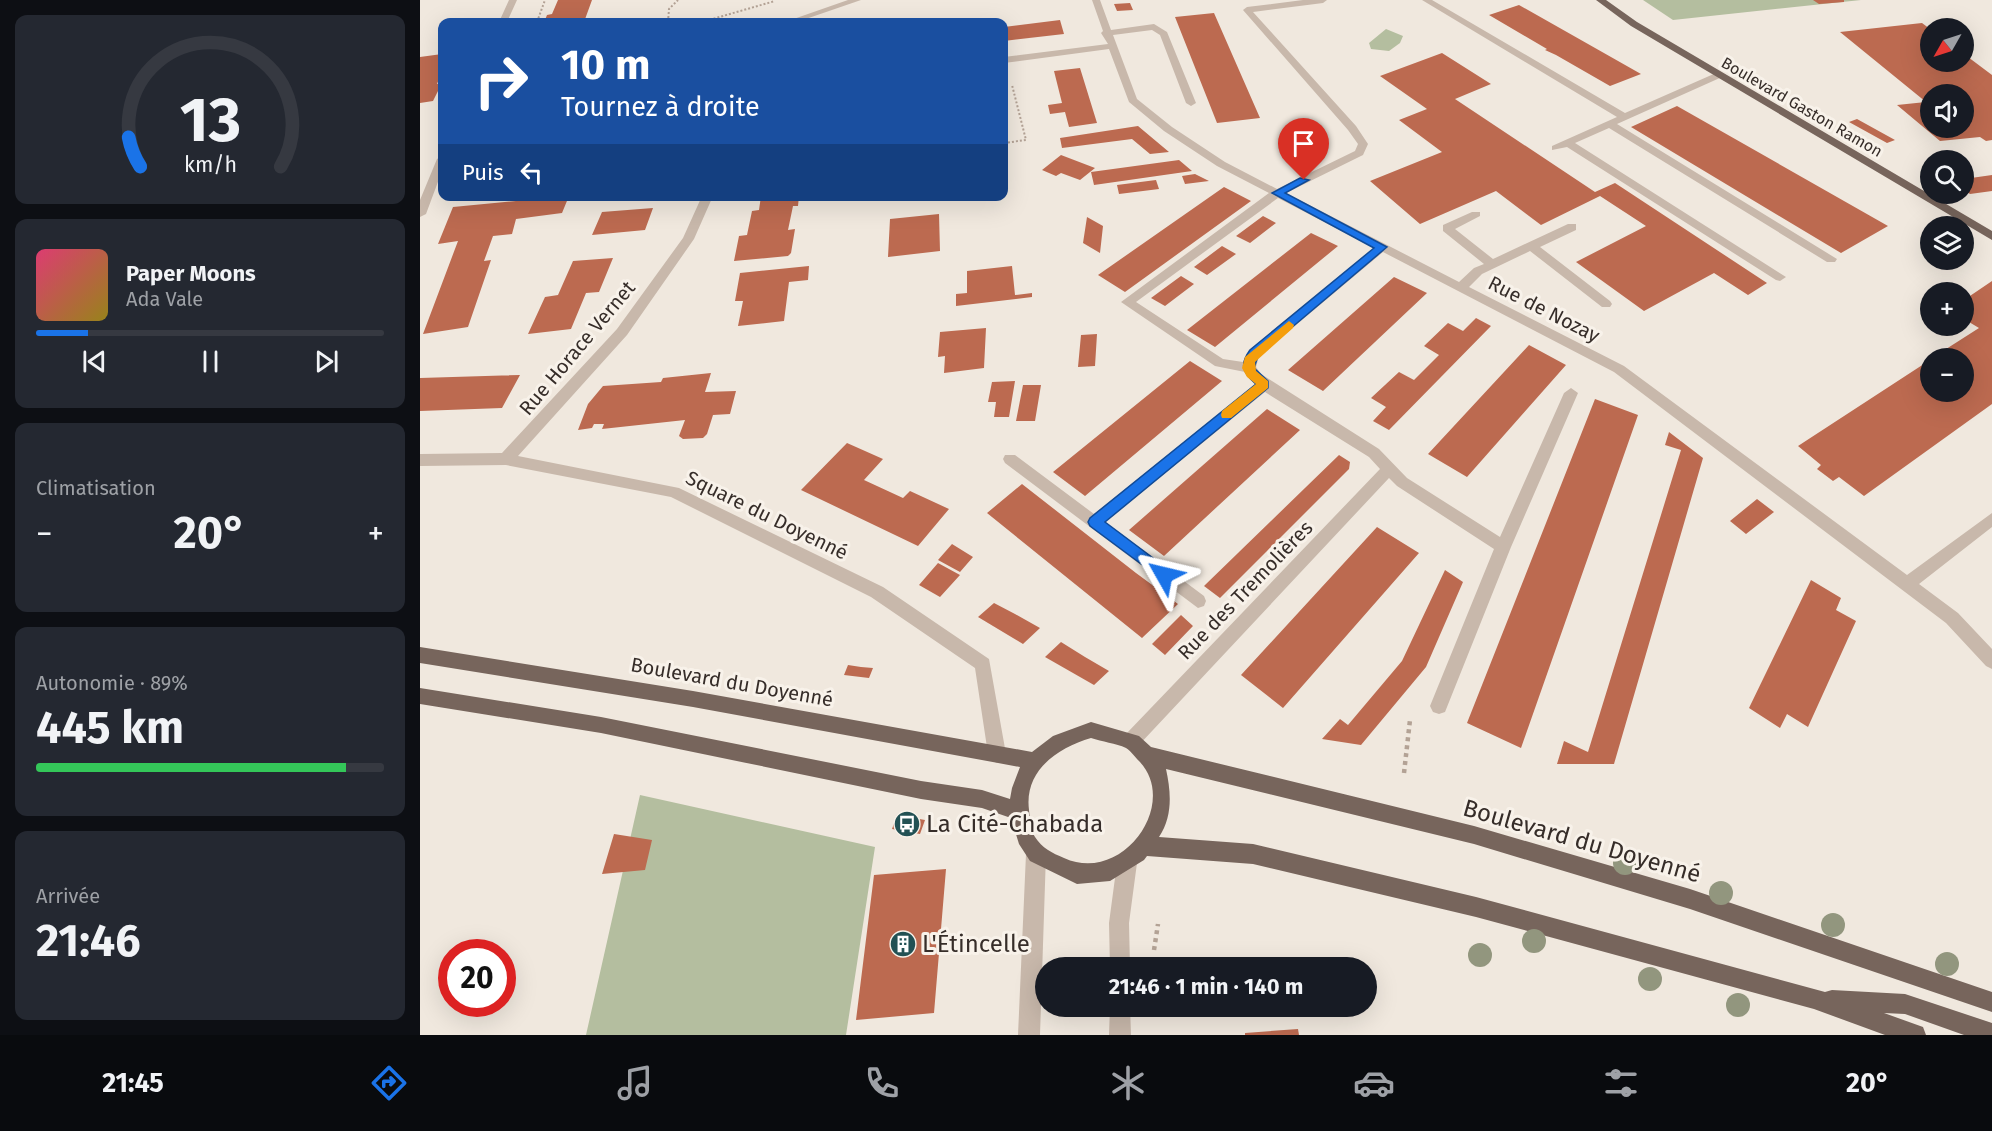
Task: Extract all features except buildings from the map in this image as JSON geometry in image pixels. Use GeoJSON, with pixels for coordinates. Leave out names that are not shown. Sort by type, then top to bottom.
{"type":"FeatureCollection","features":[{"type":"Feature","properties":{"kind":"main road","name":"Boulevard Gaston Ramon"},"geometry":{"type":"LineString","coordinates":[[1600,0],[1634,24],[1992,236]]}},
{"type":"Feature","properties":{"kind":"main road","name":"Boulevard du Doyenné"},"geometry":{"type":"LineString","coordinates":[[420,655],[704,700],[1034,761]]}},
{"type":"Feature","properties":{"kind":"main road"},"geometry":{"type":"LineString","coordinates":[[420,696],[601,725],[921,789],[982,799],[1018,811]]}},
{"type":"Feature","properties":{"kind":"main road","name":"Boulevard du Doyenné"},"geometry":{"type":"LineString","coordinates":[[1091,730],[1113,732],[1132,740],[1150,756],[1159,771],[1162,800],[1156,828],[1146,846],[1127,863],[1104,873],[1078,876],[1055,869],[1036,854],[1023,834],[1018,811],[1020,793],[1025,776],[1034,761],[1050,746],[1069,735],[1091,730]]}},
{"type":"Feature","properties":{"kind":"main road","name":"Boulevard du Doyenné"},"geometry":{"type":"LineString","coordinates":[[1150,756],[1474,835],[1690,899],[1992,1002]]}},
{"type":"Feature","properties":{"kind":"main road"},"geometry":{"type":"LineString","coordinates":[[1146,846],[1252,854],[1476,907],[1814,999],[1915,1035]]}},
{"type":"Feature","properties":{"kind":"main road"},"geometry":{"type":"LineString","coordinates":[[1814,999],[1905,1004],[1992,1034]]}},
{"type":"Feature","properties":{"kind":"street"},"geometry":{"type":"LineString","coordinates":[[505,18],[513,0]]}},
{"type":"Feature","properties":{"kind":"street"},"geometry":{"type":"LineString","coordinates":[[801,18],[857,0]]}},
{"type":"Feature","properties":{"kind":"street","name":"Rue de Nozay"},"geometry":{"type":"LineString","coordinates":[[1095,0],[1133,100],[1168,129],[1221,164],[1619,369],[1952,618],[1992,661]]}},
{"type":"Feature","properties":{"kind":"street"},"geometry":{"type":"LineString","coordinates":[[1248,368],[1220,363],[1127,302],[1277,193],[1359,153],[1363,144],[1352,128],[1247,10],[1323,0]]}},
{"type":"Feature","properties":{"kind":"street"},"geometry":{"type":"LineString","coordinates":[[1426,0],[1624,117]]}},
{"type":"Feature","properties":{"kind":"street"},"geometry":{"type":"LineString","coordinates":[[1106,33],[1154,27],[1164,34],[1191,102]]}},
{"type":"Feature","properties":{"kind":"street"},"geometry":{"type":"LineString","coordinates":[[1008,59],[1112,46]]}},
{"type":"Feature","properties":{"kind":"street"},"geometry":{"type":"LineString","coordinates":[[1556,148],[1719,75]]}},
{"type":"Feature","properties":{"kind":"street"},"geometry":{"type":"LineString","coordinates":[[1609,124],[1831,259]]}},
{"type":"Feature","properties":{"kind":"street"},"geometry":{"type":"LineString","coordinates":[[1568,143],[1780,277]]}},
{"type":"Feature","properties":{"kind":"street"},"geometry":{"type":"LineString","coordinates":[[420,214],[438,169]]}},
{"type":"Feature","properties":{"kind":"street"},"geometry":{"type":"LineString","coordinates":[[430,189],[438,188]]}},
{"type":"Feature","properties":{"kind":"street","name":"Rue Horace Vernet"},"geometry":{"type":"LineString","coordinates":[[506,459],[622,332],[688,239],[706,201]]}},
{"type":"Feature","properties":{"kind":"street"},"geometry":{"type":"LineString","coordinates":[[1476,214],[1447,228],[1492,264]]}},
{"type":"Feature","properties":{"kind":"street"},"geometry":{"type":"LineString","coordinates":[[1460,288],[1479,271],[1572,227]]}},
{"type":"Feature","properties":{"kind":"street"},"geometry":{"type":"LineString","coordinates":[[1531,246],[1606,303]]}},
{"type":"Feature","properties":{"kind":"street"},"geometry":{"type":"LineString","coordinates":[[1382,247],[1254,353],[1249,360],[1248,368],[1251,374],[1264,385],[1374,453],[1402,482],[1503,547]]}},
{"type":"Feature","properties":{"kind":"street"},"geometry":{"type":"LineString","coordinates":[[1095,522],[1264,385]]}},
{"type":"Feature","properties":{"kind":"street"},"geometry":{"type":"LineString","coordinates":[[1439,706],[1503,547],[1571,393]]}},
{"type":"Feature","properties":{"kind":"street","name":"Square du Doyenné"},"geometry":{"type":"LineString","coordinates":[[420,460],[506,459],[674,492],[877,592],[983,663],[997,754]]}},
{"type":"Feature","properties":{"kind":"street"},"geometry":{"type":"LineString","coordinates":[[1010,459],[1198,601]]}},
{"type":"Feature","properties":{"kind":"street","name":"Rue des Tremolières"},"geometry":{"type":"LineString","coordinates":[[1132,740],[1389,468]]}},
{"type":"Feature","properties":{"kind":"street"},"geometry":{"type":"LineString","coordinates":[[1906,584],[1992,519]]}},
{"type":"Feature","properties":{"kind":"street"},"geometry":{"type":"LineString","coordinates":[[1029,1035],[1036,854]]}},
{"type":"Feature","properties":{"kind":"street"},"geometry":{"type":"LineString","coordinates":[[1120,957],[1119,923],[1127,863]]}},
{"type":"Feature","properties":{"kind":"street"},"geometry":{"type":"LineString","coordinates":[[1120,1017],[1120,1035]]}},
{"type":"Feature","properties":{"kind":"path"},"geometry":{"type":"LineString","coordinates":[[538,18],[545,0]]}},
{"type":"Feature","properties":{"kind":"path"},"geometry":{"type":"LineString","coordinates":[[667,18],[666,15],[673,3],[678,0]]}},
{"type":"Feature","properties":{"kind":"path"},"geometry":{"type":"LineString","coordinates":[[716,18],[779,0]]}},
{"type":"Feature","properties":{"kind":"path"},"geometry":{"type":"LineString","coordinates":[[1008,142],[1026,140],[1011,84]]}},
{"type":"Feature","properties":{"kind":"path"},"geometry":{"type":"LineString","coordinates":[[1404,773],[1410,720]]}},
{"type":"Feature","properties":{"kind":"path"},"geometry":{"type":"LineString","coordinates":[[1153,954],[1158,924]]}},
{"type":"Feature","properties":{"kind":"green space"},"geometry":{"type":"Polygon","coordinates":[[[1643,0],[1861,0],[1673,20],[1643,0]]]}},
{"type":"Feature","properties":{"kind":"green space"},"geometry":{"type":"Polygon","coordinates":[[[1386,29],[1403,36],[1400,43],[1389,51],[1371,49],[1369,43],[1386,29]]]}},
{"type":"Feature","properties":{"kind":"green space"},"geometry":{"type":"Polygon","coordinates":[[[640,795],[875,847],[846,1035],[586,1035],[640,795]]]}},
{"type":"Feature","properties":{"kind":"slow traffic"},"geometry":{"type":"LineString","coordinates":[[1227,415],[1264,385],[1251,374],[1248,368],[1249,360],[1254,353],[1289,325]]}},
{"type":"Feature","properties":{"kind":"place","name":"La Cité-Chabada"},"geometry":{"type":"Point","coordinates":[907,824]}},
{"type":"Feature","properties":{"kind":"place","name":"L'Étincelle"},"geometry":{"type":"Point","coordinates":[903,944]}},
{"type":"Feature","properties":{"kind":"route"},"geometry":{"type":"LineString","coordinates":[[1164,575],[1095,522],[1264,385],[1251,374],[1248,368],[1249,360],[1254,353],[1382,247],[1277,193],[1304,180]]}}]}
